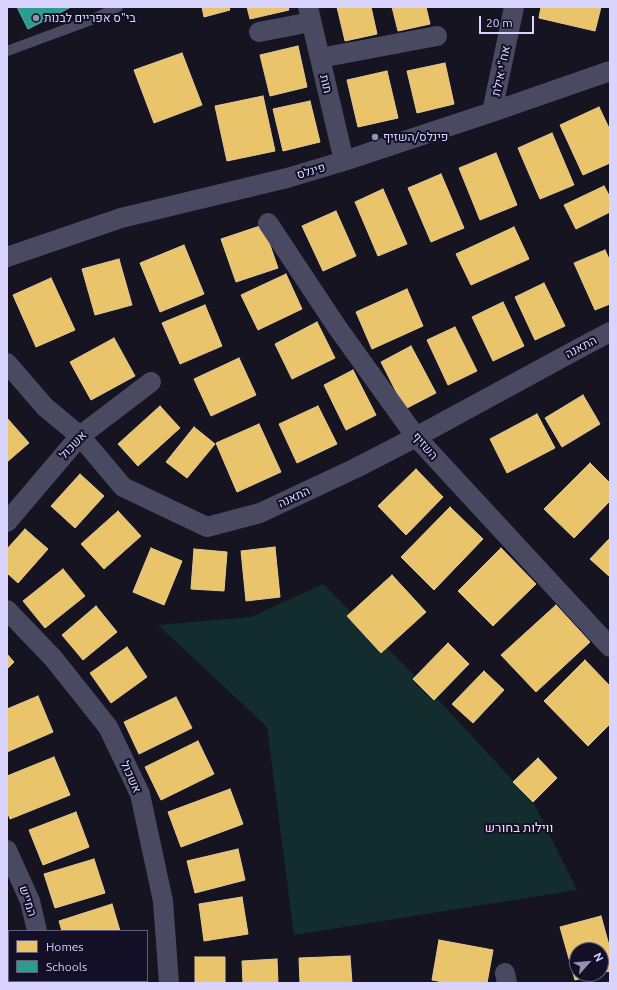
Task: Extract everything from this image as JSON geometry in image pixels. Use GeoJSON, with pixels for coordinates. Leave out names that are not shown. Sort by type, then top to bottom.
{"type":"FeatureCollection","features":[{"type":"Feature","properties":{"kind":"street","name":"אח\"י אילת"},"geometry":{"type":"LineString","coordinates":[[492,112],[514,7]]}},
{"type":"Feature","properties":{"kind":"street"},"geometry":{"type":"LineString","coordinates":[[259,32],[310,14]]}},
{"type":"Feature","properties":{"kind":"street","name":"תות"},"geometry":{"type":"LineString","coordinates":[[310,14],[344,161]]}},
{"type":"Feature","properties":{"kind":"street"},"geometry":{"type":"LineString","coordinates":[[320,58],[437,36]]}},
{"type":"Feature","properties":{"kind":"street","name":"פינלס"},"geometry":{"type":"LineString","coordinates":[[7,257],[121,218],[287,178],[344,161],[610,71]]}},
{"type":"Feature","properties":{"kind":"street","name":"השזיף"},"geometry":{"type":"LineString","coordinates":[[268,223],[337,327],[416,437],[610,647]]}},
{"type":"Feature","properties":{"kind":"street","name":"התאנה"},"geometry":{"type":"LineString","coordinates":[[7,363],[45,407],[80,436],[123,487],[207,527],[260,513],[356,468],[610,332]]}},
{"type":"Feature","properties":{"kind":"street","name":"אשכול"},"geometry":{"type":"LineString","coordinates":[[7,522],[80,436],[151,382]]}},
{"type":"Feature","properties":{"kind":"street","name":"אשכול"},"geometry":{"type":"LineString","coordinates":[[7,610],[53,658],[108,727],[140,794],[163,901],[169,983]]}},
{"type":"Feature","properties":{"kind":"street","name":"המייש"},"geometry":{"type":"LineString","coordinates":[[7,850],[30,901],[37,930]]}},
{"type":"Feature","properties":{"kind":"lane"},"geometry":{"type":"LineString","coordinates":[[7,51],[91,20],[118,7]]}},
{"type":"Feature","properties":{"kind":"green space"},"geometry":{"type":"Polygon","coordinates":[[[323,584],[432,693],[533,802],[577,890],[294,935],[267,727],[158,625],[251,617],[323,584]]]}},
{"type":"Feature","properties":{"kind":"building: Homes"},"geometry":{"type":"Polygon","coordinates":[[[202,7],[229,7],[230,10],[204,17],[202,7]]]}},
{"type":"Feature","properties":{"kind":"building: Homes"},"geometry":{"type":"Polygon","coordinates":[[[247,7],[288,7],[289,10],[250,19],[247,7]]]}},
{"type":"Feature","properties":{"kind":"building: Homes"},"geometry":{"type":"Polygon","coordinates":[[[337,7],[371,7],[377,34],[345,41],[337,7]]]}},
{"type":"Feature","properties":{"kind":"building: Homes"},"geometry":{"type":"Polygon","coordinates":[[[392,7],[426,7],[430,24],[398,31],[392,7]]]}},
{"type":"Feature","properties":{"kind":"building: Homes"},"geometry":{"type":"Polygon","coordinates":[[[541,7],[601,7],[595,31],[539,18],[541,7]]]}},
{"type":"Feature","properties":{"kind":"building: Homes"},"geometry":{"type":"Polygon","coordinates":[[[298,46],[307,87],[270,96],[260,55],[298,46]]]}},
{"type":"Feature","properties":{"kind":"building: Homes"},"geometry":{"type":"Polygon","coordinates":[[[182,53],[202,105],[154,123],[134,70],[182,53]]]}},
{"type":"Feature","properties":{"kind":"building: Homes"},"geometry":{"type":"Polygon","coordinates":[[[445,63],[454,104],[417,113],[407,71],[445,63]]]}},
{"type":"Feature","properties":{"kind":"building: Homes"},"geometry":{"type":"Polygon","coordinates":[[[387,71],[398,118],[358,127],[347,80],[387,71]]]}},
{"type":"Feature","properties":{"kind":"building: Homes"},"geometry":{"type":"Polygon","coordinates":[[[263,96],[275,151],[227,161],[215,106],[263,96]]]}},
{"type":"Feature","properties":{"kind":"building: Homes"},"geometry":{"type":"Polygon","coordinates":[[[310,101],[320,142],[283,151],[273,109],[310,101]]]}},
{"type":"Feature","properties":{"kind":"building: Homes"},"geometry":{"type":"Polygon","coordinates":[[[599,107],[610,130],[610,163],[583,175],[560,125],[599,107]]]}},
{"type":"Feature","properties":{"kind":"building: Homes"},"geometry":{"type":"Polygon","coordinates":[[[552,133],[574,185],[540,199],[518,148],[552,133]]]}},
{"type":"Feature","properties":{"kind":"building: Homes"},"geometry":{"type":"Polygon","coordinates":[[[496,153],[517,205],[480,220],[459,168],[496,153]]]}},
{"type":"Feature","properties":{"kind":"building: Homes"},"geometry":{"type":"Polygon","coordinates":[[[441,174],[464,228],[431,242],[408,188],[441,174]]]}},
{"type":"Feature","properties":{"kind":"building: Homes"},"geometry":{"type":"Polygon","coordinates":[[[604,186],[610,197],[610,212],[576,229],[564,205],[604,186]]]}},
{"type":"Feature","properties":{"kind":"building: Homes"},"geometry":{"type":"Polygon","coordinates":[[[383,189],[407,244],[378,256],[355,202],[383,189]]]}},
{"type":"Feature","properties":{"kind":"building: Homes"},"geometry":{"type":"Polygon","coordinates":[[[336,211],[356,256],[323,271],[302,226],[336,211]]]}},
{"type":"Feature","properties":{"kind":"building: Homes"},"geometry":{"type":"Polygon","coordinates":[[[263,225],[278,268],[236,282],[221,239],[263,225]]]}},
{"type":"Feature","properties":{"kind":"building: Homes"},"geometry":{"type":"Polygon","coordinates":[[[514,227],[529,259],[471,285],[456,254],[514,227]]]}},
{"type":"Feature","properties":{"kind":"building: Homes"},"geometry":{"type":"Polygon","coordinates":[[[184,245],[204,294],[160,312],[140,263],[184,245]]]}},
{"type":"Feature","properties":{"kind":"building: Homes"},"geometry":{"type":"Polygon","coordinates":[[[605,250],[610,261],[610,304],[595,310],[574,263],[605,250]]]}},
{"type":"Feature","properties":{"kind":"building: Homes"},"geometry":{"type":"Polygon","coordinates":[[[119,259],[132,305],[95,315],[82,269],[119,259]]]}},
{"type":"Feature","properties":{"kind":"building: Homes"},"geometry":{"type":"Polygon","coordinates":[[[286,274],[302,309],[258,330],[241,295],[286,274]]]}},
{"type":"Feature","properties":{"kind":"building: Homes"},"geometry":{"type":"Polygon","coordinates":[[[51,278],[75,330],[36,347],[13,295],[51,278]]]}},
{"type":"Feature","properties":{"kind":"building: Homes"},"geometry":{"type":"Polygon","coordinates":[[[544,283],[565,326],[535,340],[515,297],[544,283]]]}},
{"type":"Feature","properties":{"kind":"building: Homes"},"geometry":{"type":"Polygon","coordinates":[[[407,289],[423,326],[372,349],[356,312],[407,289]]]}},
{"type":"Feature","properties":{"kind":"building: Homes"},"geometry":{"type":"Polygon","coordinates":[[[503,302],[524,346],[493,361],[472,317],[503,302]]]}},
{"type":"Feature","properties":{"kind":"building: Homes"},"geometry":{"type":"Polygon","coordinates":[[[205,305],[222,346],[180,364],[162,323],[205,305]]]}},
{"type":"Feature","properties":{"kind":"building: Homes"},"geometry":{"type":"Polygon","coordinates":[[[317,322],[335,358],[292,379],[275,344],[317,322]]]}},
{"type":"Feature","properties":{"kind":"building: Homes"},"geometry":{"type":"Polygon","coordinates":[[[455,327],[477,371],[448,385],[427,340],[455,327]]]}},
{"type":"Feature","properties":{"kind":"building: Homes"},"geometry":{"type":"Polygon","coordinates":[[[114,338],[135,376],[91,400],[70,362],[114,338]]]}},
{"type":"Feature","properties":{"kind":"building: Homes"},"geometry":{"type":"Polygon","coordinates":[[[411,346],[436,393],[405,409],[381,362],[411,346]]]}},
{"type":"Feature","properties":{"kind":"building: Homes"},"geometry":{"type":"Polygon","coordinates":[[[239,358],[256,395],[211,416],[194,379],[239,358]]]}},
{"type":"Feature","properties":{"kind":"building: Homes"},"geometry":{"type":"Polygon","coordinates":[[[353,370],[376,415],[346,430],[324,385],[353,370]]]}},
{"type":"Feature","properties":{"kind":"building: Homes"},"geometry":{"type":"Polygon","coordinates":[[[583,395],[600,424],[562,447],[545,418],[583,395]]]}},
{"type":"Feature","properties":{"kind":"building: Homes"},"geometry":{"type":"Polygon","coordinates":[[[160,406],[180,428],[138,466],[118,444],[160,406]]]}},
{"type":"Feature","properties":{"kind":"building: Homes"},"geometry":{"type":"Polygon","coordinates":[[[318,406],[337,444],[297,463],[279,424],[318,406]]]}},
{"type":"Feature","properties":{"kind":"building: Homes"},"geometry":{"type":"Polygon","coordinates":[[[537,414],[555,448],[507,473],[490,439],[537,414]]]}},
{"type":"Feature","properties":{"kind":"building: Homes"},"geometry":{"type":"Polygon","coordinates":[[[7,418],[29,443],[7,462],[7,418]]]}},
{"type":"Feature","properties":{"kind":"building: Homes"},"geometry":{"type":"Polygon","coordinates":[[[259,424],[281,472],[237,492],[216,443],[259,424]]]}},
{"type":"Feature","properties":{"kind":"building: Homes"},"geometry":{"type":"Polygon","coordinates":[[[194,427],[215,444],[187,478],[166,462],[194,427]]]}},
{"type":"Feature","properties":{"kind":"building: Homes"},"geometry":{"type":"Polygon","coordinates":[[[590,463],[610,483],[610,501],[574,538],[544,509],[590,463]]]}},
{"type":"Feature","properties":{"kind":"building: Homes"},"geometry":{"type":"Polygon","coordinates":[[[416,469],[443,497],[406,535],[378,506],[416,469]]]}},
{"type":"Feature","properties":{"kind":"building: Homes"},"geometry":{"type":"Polygon","coordinates":[[[80,474],[104,496],[75,528],[51,506],[80,474]]]}},
{"type":"Feature","properties":{"kind":"building: Homes"},"geometry":{"type":"Polygon","coordinates":[[[450,507],[483,539],[434,590],[401,557],[450,507]]]}},
{"type":"Feature","properties":{"kind":"building: Homes"},"geometry":{"type":"Polygon","coordinates":[[[118,511],[141,536],[104,569],[81,544],[118,511]]]}},
{"type":"Feature","properties":{"kind":"building: Homes"},"geometry":{"type":"Polygon","coordinates":[[[25,529],[48,549],[18,583],[7,573],[7,549],[25,529]]]}},
{"type":"Feature","properties":{"kind":"building: Homes"},"geometry":{"type":"Polygon","coordinates":[[[610,538],[610,577],[590,559],[610,538]]]}},
{"type":"Feature","properties":{"kind":"building: Homes"},"geometry":{"type":"Polygon","coordinates":[[[275,547],[280,597],[246,601],[241,551],[275,547]]]}},
{"type":"Feature","properties":{"kind":"building: Homes"},"geometry":{"type":"Polygon","coordinates":[[[151,548],[182,561],[164,605],[133,592],[151,548]]]}},
{"type":"Feature","properties":{"kind":"building: Homes"},"geometry":{"type":"Polygon","coordinates":[[[501,548],[536,584],[493,626],[458,591],[501,548]]]}},
{"type":"Feature","properties":{"kind":"building: Homes"},"geometry":{"type":"Polygon","coordinates":[[[194,549],[227,552],[224,591],[191,589],[194,549]]]}},
{"type":"Feature","properties":{"kind":"building: Homes"},"geometry":{"type":"Polygon","coordinates":[[[63,569],[85,596],[45,628],[23,601],[63,569]]]}},
{"type":"Feature","properties":{"kind":"building: Homes"},"geometry":{"type":"Polygon","coordinates":[[[392,575],[426,612],[381,653],[347,616],[392,575]]]}},
{"type":"Feature","properties":{"kind":"building: Homes"},"geometry":{"type":"Polygon","coordinates":[[[556,605],[590,642],[536,692],[501,655],[556,605]]]}},
{"type":"Feature","properties":{"kind":"building: Homes"},"geometry":{"type":"Polygon","coordinates":[[[96,606],[117,632],[83,660],[62,635],[96,606]]]}},
{"type":"Feature","properties":{"kind":"building: Homes"},"geometry":{"type":"Polygon","coordinates":[[[448,643],[469,664],[434,700],[413,679],[448,643]]]}},
{"type":"Feature","properties":{"kind":"building: Homes"},"geometry":{"type":"Polygon","coordinates":[[[127,647],[147,677],[111,703],[90,673],[127,647]]]}},
{"type":"Feature","properties":{"kind":"building: Homes"},"geometry":{"type":"Polygon","coordinates":[[[7,654],[14,662],[7,669],[7,654]]]}},
{"type":"Feature","properties":{"kind":"building: Homes"},"geometry":{"type":"Polygon","coordinates":[[[585,660],[610,686],[610,724],[588,746],[544,701],[585,660]]]}},
{"type":"Feature","properties":{"kind":"building: Homes"},"geometry":{"type":"Polygon","coordinates":[[[484,671],[504,690],[473,723],[452,704],[484,671]]]}},
{"type":"Feature","properties":{"kind":"building: Homes"},"geometry":{"type":"Polygon","coordinates":[[[38,696],[53,732],[7,752],[7,709],[38,696]]]}},
{"type":"Feature","properties":{"kind":"building: Homes"},"geometry":{"type":"Polygon","coordinates":[[[176,697],[192,728],[139,754],[124,722],[176,697]]]}},
{"type":"Feature","properties":{"kind":"building: Homes"},"geometry":{"type":"Polygon","coordinates":[[[198,741],[214,774],[161,800],[145,767],[198,741]]]}},
{"type":"Feature","properties":{"kind":"building: Homes"},"geometry":{"type":"Polygon","coordinates":[[[54,757],[70,795],[10,819],[7,811],[7,776],[54,757]]]}},
{"type":"Feature","properties":{"kind":"building: Homes"},"geometry":{"type":"Polygon","coordinates":[[[538,758],[557,778],[533,802],[513,782],[538,758]]]}},
{"type":"Feature","properties":{"kind":"building: Homes"},"geometry":{"type":"Polygon","coordinates":[[[230,789],[243,824],[181,847],[168,812],[230,789]]]}},
{"type":"Feature","properties":{"kind":"building: Homes"},"geometry":{"type":"Polygon","coordinates":[[[76,812],[89,847],[43,865],[29,830],[76,812]]]}},
{"type":"Feature","properties":{"kind":"building: Homes"},"geometry":{"type":"Polygon","coordinates":[[[238,849],[245,880],[195,893],[187,861],[238,849]]]}},
{"type":"Feature","properties":{"kind":"building: Homes"},"geometry":{"type":"Polygon","coordinates":[[[94,859],[105,893],[55,908],[44,874],[94,859]]]}},
{"type":"Feature","properties":{"kind":"building: Homes"},"geometry":{"type":"Polygon","coordinates":[[[242,897],[248,934],[204,941],[199,904],[242,897]]]}},
{"type":"Feature","properties":{"kind":"building: Homes"},"geometry":{"type":"Polygon","coordinates":[[[112,904],[120,930],[62,930],[59,921],[112,904]]]}},
{"type":"Feature","properties":{"kind":"building: Homes"},"geometry":{"type":"Polygon","coordinates":[[[601,916],[608,942],[569,942],[569,959],[560,927],[601,916]]]}},
{"type":"Feature","properties":{"kind":"building: Homes"},"geometry":{"type":"Polygon","coordinates":[[[439,940],[493,950],[487,983],[449,983],[432,980],[439,940]]]}},
{"type":"Feature","properties":{"kind":"building: Homes"},"geometry":{"type":"Polygon","coordinates":[[[609,945],[610,949],[609,971],[609,945]]]}},
{"type":"Feature","properties":{"kind":"building: Homes"},"geometry":{"type":"Polygon","coordinates":[[[350,956],[352,983],[300,983],[299,958],[350,956]]]}},
{"type":"Feature","properties":{"kind":"building: Homes"},"geometry":{"type":"Polygon","coordinates":[[[195,957],[225,957],[225,983],[195,983],[195,957]]]}},
{"type":"Feature","properties":{"kind":"building: Homes"},"geometry":{"type":"Polygon","coordinates":[[[277,959],[278,983],[243,983],[242,961],[277,959]]]}},
{"type":"Feature","properties":{"kind":"building: Homes"},"geometry":{"type":"Polygon","coordinates":[[[71,982],[124,982],[124,983],[71,982]]]}},
{"type":"Feature","properties":{"kind":"building: Schools","name":"בי\"ס אפריים לבנות"},"geometry":{"type":"Polygon","coordinates":[[[17,7],[71,7],[28,29],[17,7]]]}},
{"type":"Feature","properties":{"kind":"place","name":"בי\"ס אפריים לבנות"},"geometry":{"type":"Point","coordinates":[36,18]}},
{"type":"Feature","properties":{"kind":"place","name":"פינלס/השזיף"},"geometry":{"type":"Point","coordinates":[375,137]}},
{"type":"Feature","properties":{"kind":"district","name":"ווילות בחורש"},"geometry":{"type":"Point","coordinates":[519,828]}}]}
